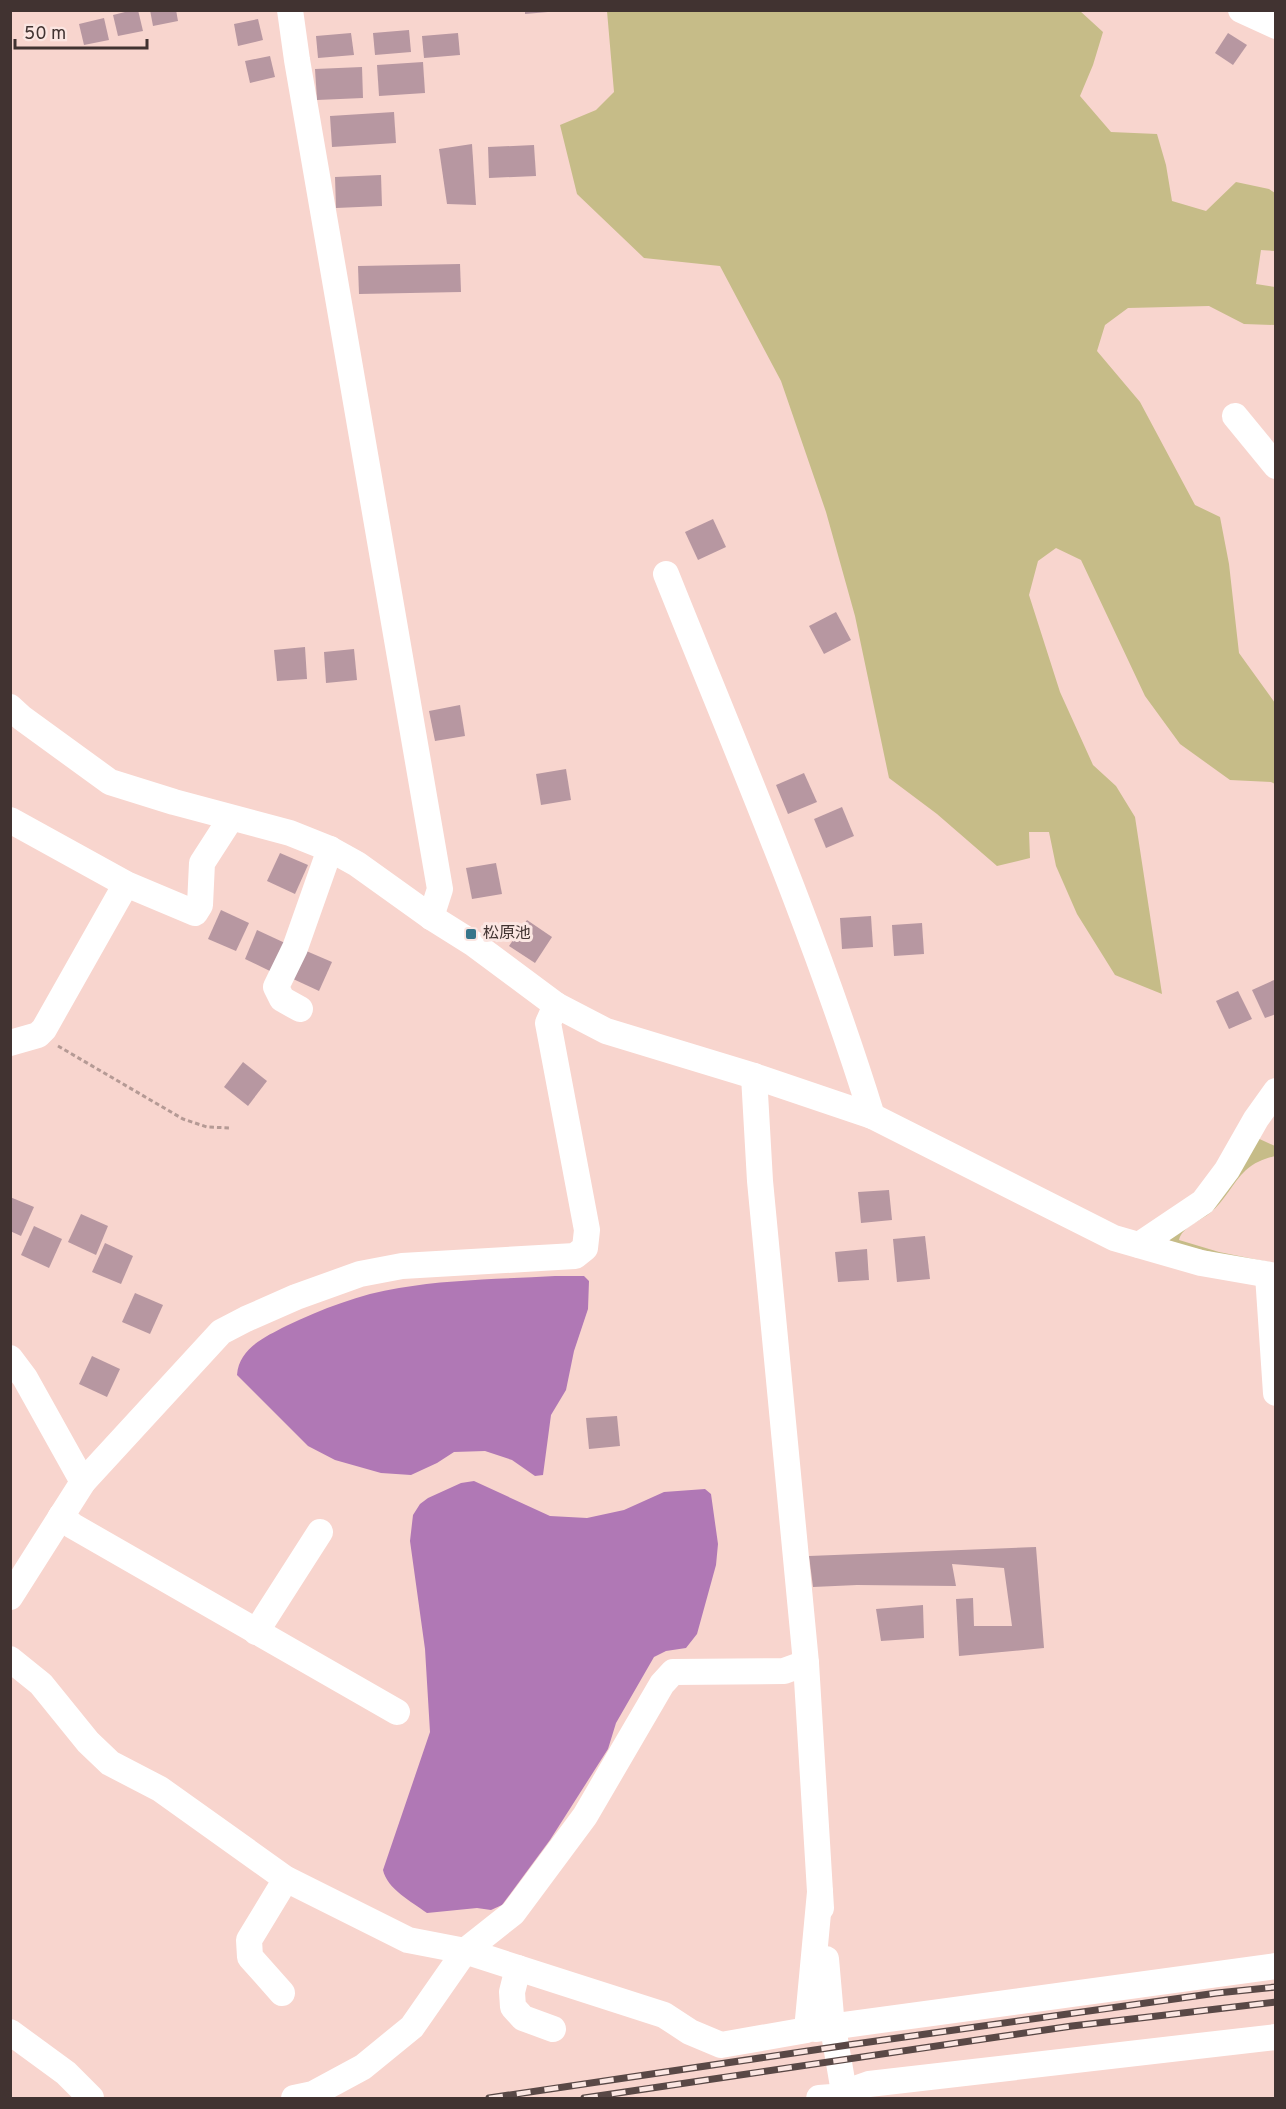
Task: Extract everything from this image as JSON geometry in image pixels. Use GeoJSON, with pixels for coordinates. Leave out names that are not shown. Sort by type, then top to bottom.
{"type":"FeatureCollection","features":[{"type":"Feature","properties":{"kind":"street"},"geometry":{"type":"LineString","coordinates":[[290,10],[440,889],[431,916]]}},
{"type":"Feature","properties":{"kind":"street"},"geometry":{"type":"LineString","coordinates":[[1241,10],[1275,26]]}},
{"type":"Feature","properties":{"kind":"street"},"geometry":{"type":"LineString","coordinates":[[1235,416],[1275,466]]}},
{"type":"Feature","properties":{"kind":"street"},"geometry":{"type":"LineString","coordinates":[[666,574],[766,823],[847,1035],[872,1116]]}},
{"type":"Feature","properties":{"kind":"street"},"geometry":{"type":"LineString","coordinates":[[10,707],[21,718],[110,782],[231,818],[291,833],[330,849],[357,864],[474,944],[556,1005],[606,1031],[754,1076],[872,1116],[1114,1238],[1201,1263],[1272,1275],[1275,1393]]}},
{"type":"Feature","properties":{"kind":"street"},"geometry":{"type":"LineString","coordinates":[[10,819],[126,884],[195,914],[200,905],[202,863],[231,818]]}},
{"type":"Feature","properties":{"kind":"street"},"geometry":{"type":"LineString","coordinates":[[300,1008],[282,999],[276,987],[295,948],[330,849]]}},
{"type":"Feature","properties":{"kind":"street"},"geometry":{"type":"LineString","coordinates":[[10,1043],[38,1035],[44,1029],[126,884]]}},
{"type":"Feature","properties":{"kind":"street"},"geometry":{"type":"LineString","coordinates":[[10,1597],[83,1482],[221,1332],[246,1318],[296,1297],[360,1274],[402,1266],[575,1256],[585,1248],[587,1230],[548,1023],[556,1005]]}},
{"type":"Feature","properties":{"kind":"street"},"geometry":{"type":"LineString","coordinates":[[754,1076],[760,1181],[806,1663],[820,1892],[831,2016],[845,2098]]}},
{"type":"Feature","properties":{"kind":"street"},"geometry":{"type":"LineString","coordinates":[[1139,1245],[1203,1202],[1227,1170],[1275,1091]]}},
{"type":"Feature","properties":{"kind":"street"},"geometry":{"type":"LineString","coordinates":[[10,1358],[25,1378],[83,1482]]}},
{"type":"Feature","properties":{"kind":"street"},"geometry":{"type":"LineString","coordinates":[[61,1516],[73,1526],[397,1712]]}},
{"type":"Feature","properties":{"kind":"street"},"geometry":{"type":"LineString","coordinates":[[256,1632],[321,1532]]}},
{"type":"Feature","properties":{"kind":"street"},"geometry":{"type":"LineString","coordinates":[[10,1659],[41,1684],[88,1742],[110,1763],[160,1789],[286,1879],[408,1940],[465,1951],[664,2015],[690,2032],[721,2044],[807,2030],[1275,1966]]}},
{"type":"Feature","properties":{"kind":"street"},"geometry":{"type":"LineString","coordinates":[[294,2098],[313,2094],[363,2067],[412,2027],[465,1951],[513,1913],[585,1816],[662,1684],[673,1672],[784,1671],[806,1663]]}},
{"type":"Feature","properties":{"kind":"street"},"geometry":{"type":"LineString","coordinates":[[282,1993],[250,1957],[249,1940],[286,1879]]}},
{"type":"Feature","properties":{"kind":"street"},"geometry":{"type":"LineString","coordinates":[[807,2030],[820,1892]]}},
{"type":"Feature","properties":{"kind":"street"},"geometry":{"type":"LineString","coordinates":[[518,1968],[512,1992],[513,2007],[523,2018],[553,2029]]}},
{"type":"Feature","properties":{"kind":"street"},"geometry":{"type":"LineString","coordinates":[[10,2032],[66,2073],[91,2098]]}},
{"type":"Feature","properties":{"kind":"street"},"geometry":{"type":"LineString","coordinates":[[819,2098],[1275,2037]]}},
{"type":"Feature","properties":{"kind":"path"},"geometry":{"type":"LineString","coordinates":[[38,1035],[183,1119],[207,1127],[231,1128]]}},
{"type":"Feature","properties":{"kind":"shaded area"},"geometry":{"type":"Polygon","coordinates":[[[607,11],[1080,11],[1103,32],[1080,96],[1111,132],[1157,134],[1166,165],[1172,201],[1206,211],[1236,182],[1269,189],[1275,193],[1275,251],[1261,250],[1256,284],[1275,287],[1275,325],[1244,324],[1209,306],[1128,308],[1105,325],[1097,351],[1140,402],[1195,505],[1220,517],[1229,564],[1239,653],[1275,703],[1275,784],[1230,780],[1180,744],[1145,696],[1081,560],[1056,548],[1038,561],[1029,595],[1060,692],[1093,765],[1116,786],[1135,817],[1162,994],[1115,975],[1077,914],[1056,866],[1049,832],[1029,832],[1030,858],[997,866],[937,814],[889,778],[855,616],[826,512],[781,381],[720,266],[644,258],[577,194],[560,125],[596,110],[614,92],[607,11]]]}},
{"type":"Feature","properties":{"kind":"shaded area"},"geometry":{"type":"Polygon","coordinates":[[[1253,1136],[1275,1146],[1275,1156],[1260,1161],[1246,1170],[1215,1208],[1187,1228],[1179,1240],[1219,1252],[1269,1262],[1269,1265],[1170,1241],[1168,1236],[1253,1136]]]}},
{"type":"Feature","properties":{"kind":"shaded area"},"geometry":{"type":"Polygon","coordinates":[[[584,1276],[589,1281],[588,1309],[574,1351],[566,1390],[551,1415],[543,1475],[535,1476],[512,1460],[485,1451],[454,1452],[411,1475],[381,1473],[335,1460],[308,1446],[237,1375],[243,1358],[254,1344],[286,1326],[356,1298],[418,1285],[584,1276]]]}},
{"type":"Feature","properties":{"kind":"shaded area"},"geometry":{"type":"Polygon","coordinates":[[[474,1481],[550,1516],[587,1518],[624,1510],[664,1492],[705,1489],[711,1494],[718,1544],[716,1565],[697,1634],[686,1648],[666,1651],[654,1657],[616,1723],[608,1749],[550,1840],[502,1905],[491,1910],[477,1908],[427,1913],[395,1889],[385,1877],[383,1870],[430,1732],[425,1649],[410,1541],[413,1515],[420,1504],[461,1483],[474,1481]]]}},
{"type":"Feature","properties":{"kind":"building"},"geometry":{"type":"Polygon","coordinates":[[[138,10],[143,31],[118,36],[113,15],[138,10]]]}},
{"type":"Feature","properties":{"kind":"building"},"geometry":{"type":"Polygon","coordinates":[[[150,10],[176,10],[178,21],[153,26],[150,10]]]}},
{"type":"Feature","properties":{"kind":"building"},"geometry":{"type":"Polygon","coordinates":[[[525,10],[548,10],[548,12],[525,14],[525,10]]]}},
{"type":"Feature","properties":{"kind":"building"},"geometry":{"type":"Polygon","coordinates":[[[104,18],[109,40],[84,45],[79,24],[104,18]]]}},
{"type":"Feature","properties":{"kind":"building"},"geometry":{"type":"Polygon","coordinates":[[[258,19],[263,40],[238,46],[234,24],[258,19]]]}},
{"type":"Feature","properties":{"kind":"building"},"geometry":{"type":"Polygon","coordinates":[[[409,30],[411,52],[375,55],[373,33],[409,30]]]}},
{"type":"Feature","properties":{"kind":"building"},"geometry":{"type":"Polygon","coordinates":[[[351,33],[354,55],[318,58],[316,36],[351,33]]]}},
{"type":"Feature","properties":{"kind":"building"},"geometry":{"type":"Polygon","coordinates":[[[458,33],[460,55],[424,58],[422,36],[458,33]]]}},
{"type":"Feature","properties":{"kind":"building"},"geometry":{"type":"Polygon","coordinates":[[[1228,33],[1247,45],[1233,65],[1215,53],[1228,33]]]}},
{"type":"Feature","properties":{"kind":"building"},"geometry":{"type":"Polygon","coordinates":[[[270,56],[275,77],[250,83],[245,61],[270,56]]]}},
{"type":"Feature","properties":{"kind":"building"},"geometry":{"type":"Polygon","coordinates":[[[423,62],[425,93],[379,96],[377,65],[423,62]]]}},
{"type":"Feature","properties":{"kind":"building"},"geometry":{"type":"Polygon","coordinates":[[[362,67],[363,98],[317,100],[315,69],[362,67]]]}},
{"type":"Feature","properties":{"kind":"building"},"geometry":{"type":"Polygon","coordinates":[[[394,112],[396,143],[332,147],[330,116],[394,112]]]}},
{"type":"Feature","properties":{"kind":"building"},"geometry":{"type":"Polygon","coordinates":[[[472,144],[476,205],[447,204],[439,149],[472,144]]]}},
{"type":"Feature","properties":{"kind":"building"},"geometry":{"type":"Polygon","coordinates":[[[534,145],[536,176],[489,178],[488,147],[534,145]]]}},
{"type":"Feature","properties":{"kind":"building"},"geometry":{"type":"Polygon","coordinates":[[[381,175],[382,206],[336,208],[335,177],[381,175]]]}},
{"type":"Feature","properties":{"kind":"building"},"geometry":{"type":"Polygon","coordinates":[[[460,264],[461,292],[359,294],[358,266],[460,264]]]}},
{"type":"Feature","properties":{"kind":"building"},"geometry":{"type":"Polygon","coordinates":[[[713,519],[726,547],[698,560],[685,532],[713,519]]]}},
{"type":"Feature","properties":{"kind":"building"},"geometry":{"type":"Polygon","coordinates":[[[836,612],[851,640],[824,654],[809,626],[836,612]]]}},
{"type":"Feature","properties":{"kind":"building"},"geometry":{"type":"Polygon","coordinates":[[[305,647],[307,679],[277,681],[274,650],[305,647]]]}},
{"type":"Feature","properties":{"kind":"building"},"geometry":{"type":"Polygon","coordinates":[[[354,649],[357,680],[326,683],[324,652],[354,649]]]}},
{"type":"Feature","properties":{"kind":"building"},"geometry":{"type":"Polygon","coordinates":[[[460,705],[465,736],[435,741],[429,711],[460,705]]]}},
{"type":"Feature","properties":{"kind":"building"},"geometry":{"type":"Polygon","coordinates":[[[566,769],[571,800],[541,805],[536,774],[566,769]]]}},
{"type":"Feature","properties":{"kind":"building"},"geometry":{"type":"Polygon","coordinates":[[[804,773],[817,802],[788,814],[776,785],[804,773]]]}},
{"type":"Feature","properties":{"kind":"building"},"geometry":{"type":"Polygon","coordinates":[[[842,807],[854,836],[826,848],[814,819],[842,807]]]}},
{"type":"Feature","properties":{"kind":"building"},"geometry":{"type":"Polygon","coordinates":[[[280,853],[308,865],[295,894],[267,881],[280,853]]]}},
{"type":"Feature","properties":{"kind":"building"},"geometry":{"type":"Polygon","coordinates":[[[496,863],[502,894],[472,899],[466,868],[496,863]]]}},
{"type":"Feature","properties":{"kind":"building"},"geometry":{"type":"Polygon","coordinates":[[[221,910],[249,923],[236,951],[208,939],[221,910]]]}},
{"type":"Feature","properties":{"kind":"building"},"geometry":{"type":"Polygon","coordinates":[[[871,916],[873,947],[842,949],[840,918],[871,916]]]}},
{"type":"Feature","properties":{"kind":"building"},"geometry":{"type":"Polygon","coordinates":[[[527,920],[552,937],[535,963],[509,946],[527,920]]]}},
{"type":"Feature","properties":{"kind":"building"},"geometry":{"type":"Polygon","coordinates":[[[922,923],[924,954],[894,956],[892,925],[922,923]]]}},
{"type":"Feature","properties":{"kind":"building"},"geometry":{"type":"Polygon","coordinates":[[[257,930],[285,943],[272,972],[245,959],[257,930]]]}},
{"type":"Feature","properties":{"kind":"building"},"geometry":{"type":"Polygon","coordinates":[[[304,950],[332,962],[319,991],[291,978],[304,950]]]}},
{"type":"Feature","properties":{"kind":"building"},"geometry":{"type":"Polygon","coordinates":[[[1274,980],[1276,1014],[1265,1018],[1252,990],[1274,980]]]}},
{"type":"Feature","properties":{"kind":"building"},"geometry":{"type":"Polygon","coordinates":[[[1238,991],[1252,1019],[1229,1029],[1216,1001],[1238,991]]]}},
{"type":"Feature","properties":{"kind":"building"},"geometry":{"type":"Polygon","coordinates":[[[243,1062],[267,1081],[248,1106],[224,1087],[243,1062]]]}},
{"type":"Feature","properties":{"kind":"building"},"geometry":{"type":"Polygon","coordinates":[[[889,1190],[892,1220],[861,1223],[858,1192],[889,1190]]]}},
{"type":"Feature","properties":{"kind":"building"},"geometry":{"type":"Polygon","coordinates":[[[10,1197],[34,1207],[21,1236],[10,1231],[10,1197]]]}},
{"type":"Feature","properties":{"kind":"building"},"geometry":{"type":"Polygon","coordinates":[[[81,1214],[108,1226],[96,1255],[68,1242],[81,1214]]]}},
{"type":"Feature","properties":{"kind":"building"},"geometry":{"type":"Polygon","coordinates":[[[34,1226],[62,1239],[49,1268],[21,1255],[34,1226]]]}},
{"type":"Feature","properties":{"kind":"building"},"geometry":{"type":"Polygon","coordinates":[[[925,1236],[930,1279],[897,1282],[893,1239],[925,1236]]]}},
{"type":"Feature","properties":{"kind":"building"},"geometry":{"type":"Polygon","coordinates":[[[105,1243],[133,1256],[121,1284],[92,1272],[105,1243]]]}},
{"type":"Feature","properties":{"kind":"building"},"geometry":{"type":"Polygon","coordinates":[[[867,1249],[869,1280],[838,1282],[835,1252],[867,1249]]]}},
{"type":"Feature","properties":{"kind":"building"},"geometry":{"type":"Polygon","coordinates":[[[135,1293],[163,1305],[150,1334],[122,1322],[135,1293]]]}},
{"type":"Feature","properties":{"kind":"building"},"geometry":{"type":"Polygon","coordinates":[[[92,1356],[120,1369],[107,1397],[79,1384],[92,1356]]]}},
{"type":"Feature","properties":{"kind":"building"},"geometry":{"type":"Polygon","coordinates":[[[617,1416],[620,1446],[589,1449],[586,1418],[617,1416]]]}},
{"type":"Feature","properties":{"kind":"building"},"geometry":{"type":"Polygon","coordinates":[[[1036,1547],[1044,1648],[959,1656],[956,1599],[973,1598],[974,1626],[1012,1626],[1004,1568],[952,1564],[956,1586],[813,1587],[809,1556],[1036,1547]]]}},
{"type":"Feature","properties":{"kind":"building"},"geometry":{"type":"Polygon","coordinates":[[[923,1605],[924,1638],[881,1641],[876,1609],[923,1605]]]}},
{"type":"Feature","properties":{"kind":"railway"},"geometry":{"type":"LineString","coordinates":[[489,2098],[848,2045],[1217,1993],[1276,1987]]}},
{"type":"Feature","properties":{"kind":"railway"},"geometry":{"type":"LineString","coordinates":[[584,2098],[1072,2026],[1276,2002]]}},
{"type":"Feature","properties":{"kind":"place","name":"松原池"},"geometry":{"type":"Point","coordinates":[471,934]}}]}
